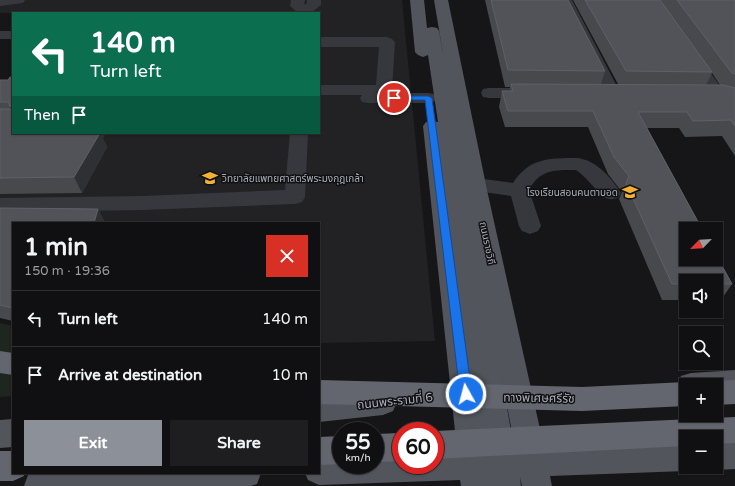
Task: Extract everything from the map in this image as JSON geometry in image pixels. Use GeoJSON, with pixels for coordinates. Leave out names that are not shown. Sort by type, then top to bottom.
{"type":"FeatureCollection","features":[{"type":"Feature","properties":{"kind":"highway","name":"ทางพิเศษศรีรัช"},"geometry":{"type":"LineString","coordinates":[[320,392],[582,399],[679,394]]}},
{"type":"Feature","properties":{"kind":"highway"},"geometry":{"type":"LineString","coordinates":[[723,393],[735,392]]}},
{"type":"Feature","properties":{"kind":"highway"},"geometry":{"type":"LineString","coordinates":[[444,445],[735,430]]}},
{"type":"Feature","properties":{"kind":"highway"},"geometry":{"type":"LineString","coordinates":[[320,451],[332,455]]}},
{"type":"Feature","properties":{"kind":"highway"},"geometry":{"type":"LineString","coordinates":[[0,466],[12,466]]}},
{"type":"Feature","properties":{"kind":"main road"},"geometry":{"type":"LineString","coordinates":[[429,3],[428,98],[435,143],[475,475]]}},
{"type":"Feature","properties":{"kind":"main road"},"geometry":{"type":"LineString","coordinates":[[429,3],[506,486]]}},
{"type":"Feature","properties":{"kind":"main road","name":"ถนนราชวิถี"},"geometry":{"type":"LineString","coordinates":[[429,3],[468,142],[535,474]]}},
{"type":"Feature","properties":{"kind":"main road"},"geometry":{"type":"LineString","coordinates":[[435,143],[468,142]]}},
{"type":"Feature","properties":{"kind":"main road"},"geometry":{"type":"LineString","coordinates":[[723,383],[735,382]]}},
{"type":"Feature","properties":{"kind":"main road","name":"ถนนพระรามที่ 6"},"geometry":{"type":"LineString","coordinates":[[320,409],[466,394],[679,385]]}},
{"type":"Feature","properties":{"kind":"main road"},"geometry":{"type":"LineString","coordinates":[[0,434],[12,433]]}},
{"type":"Feature","properties":{"kind":"main road"},"geometry":{"type":"LineString","coordinates":[[723,456],[735,455]]}},
{"type":"Feature","properties":{"kind":"main road"},"geometry":{"type":"LineString","coordinates":[[384,466],[475,475],[535,474],[679,458]]}},
{"type":"Feature","properties":{"kind":"main road"},"geometry":{"type":"LineString","coordinates":[[320,470],[332,468]]}},
{"type":"Feature","properties":{"kind":"main road"},"geometry":{"type":"LineString","coordinates":[[39,486],[230,474]]}},
{"type":"Feature","properties":{"kind":"street"},"geometry":{"type":"LineString","coordinates":[[0,2],[18,0]]}},
{"type":"Feature","properties":{"kind":"street"},"geometry":{"type":"LineString","coordinates":[[302,8],[314,5],[314,0]]}},
{"type":"Feature","properties":{"kind":"street"},"geometry":{"type":"LineString","coordinates":[[562,4],[613,94]]}},
{"type":"Feature","properties":{"kind":"street"},"geometry":{"type":"LineString","coordinates":[[0,35],[12,35]]}},
{"type":"Feature","properties":{"kind":"street"},"geometry":{"type":"LineString","coordinates":[[320,42],[387,42],[384,90],[320,90]]}},
{"type":"Feature","properties":{"kind":"street"},"geometry":{"type":"LineString","coordinates":[[680,94],[721,95],[715,90],[684,45]]}},
{"type":"Feature","properties":{"kind":"street"},"geometry":{"type":"LineString","coordinates":[[489,93],[543,93]]}},
{"type":"Feature","properties":{"kind":"street"},"geometry":{"type":"LineString","coordinates":[[320,98],[428,98]]}},
{"type":"Feature","properties":{"kind":"street"},"geometry":{"type":"LineString","coordinates":[[0,205],[143,203],[295,196],[299,134]]}},
{"type":"Feature","properties":{"kind":"street"},"geometry":{"type":"LineString","coordinates":[[530,226],[519,190],[526,176],[537,168],[579,164],[600,179],[611,192]]}},
{"type":"Feature","properties":{"kind":"street"},"geometry":{"type":"LineString","coordinates":[[476,185],[519,190]]}},
{"type":"Feature","properties":{"kind":"shaded area","name":"วิทยาลัยแพทยศาสตร์พระมงกุฎเกล้า"},"geometry":{"type":"Polygon","coordinates":[[[0,0],[402,0],[435,341],[320,343],[320,222],[12,222],[0,318],[0,107],[12,131],[12,134],[320,134],[320,12],[0,13],[0,0]]]}},
{"type":"Feature","properties":{"kind":"shaded area"},"geometry":{"type":"Polygon","coordinates":[[[0,323],[12,326],[12,396],[0,397],[0,323]]]}},
{"type":"Feature","properties":{"kind":"building"},"geometry":{"type":"Polygon","coordinates":[[[491,0],[568,0],[605,71],[508,70],[491,0]]]}},
{"type":"Feature","properties":{"kind":"building"},"geometry":{"type":"Polygon","coordinates":[[[585,0],[660,0],[712,72],[626,71],[585,0]]]}},
{"type":"Feature","properties":{"kind":"building"},"geometry":{"type":"Polygon","coordinates":[[[677,0],[735,0],[735,74],[732,73],[677,0]]]}},
{"type":"Feature","properties":{"kind":"building"},"geometry":{"type":"Polygon","coordinates":[[[12,77],[12,104],[10,107],[9,102],[0,102],[0,80],[8,80],[12,77]]]}},
{"type":"Feature","properties":{"kind":"building"},"geometry":{"type":"Polygon","coordinates":[[[511,84],[723,85],[735,88],[735,126],[731,120],[693,121],[687,112],[638,112],[698,222],[679,222],[679,266],[722,266],[732,284],[723,284],[723,274],[679,274],[679,284],[672,284],[626,183],[629,176],[614,157],[593,111],[508,111],[502,91],[513,91],[511,84]]]}},
{"type":"Feature","properties":{"kind":"building"},"geometry":{"type":"Polygon","coordinates":[[[0,109],[12,109],[12,134],[99,134],[74,177],[0,178],[0,109]]]}},
{"type":"Feature","properties":{"kind":"building"},"geometry":{"type":"Polygon","coordinates":[[[0,208],[98,209],[94,222],[12,222],[12,308],[0,305],[0,208]]]}},
{"type":"Feature","properties":{"kind":"place","name":"วิทยาลัยแพทยศาสตร์พระมงกุฎเกล้า"},"geometry":{"type":"Point","coordinates":[210,178]}},
{"type":"Feature","properties":{"kind":"place","name":"โรงเรียนสอนคนตาบอด"},"geometry":{"type":"Point","coordinates":[630,192]}},
{"type":"Feature","properties":{"kind":"route"},"geometry":{"type":"LineString","coordinates":[[394,98],[428,98],[466,394]]}}]}
